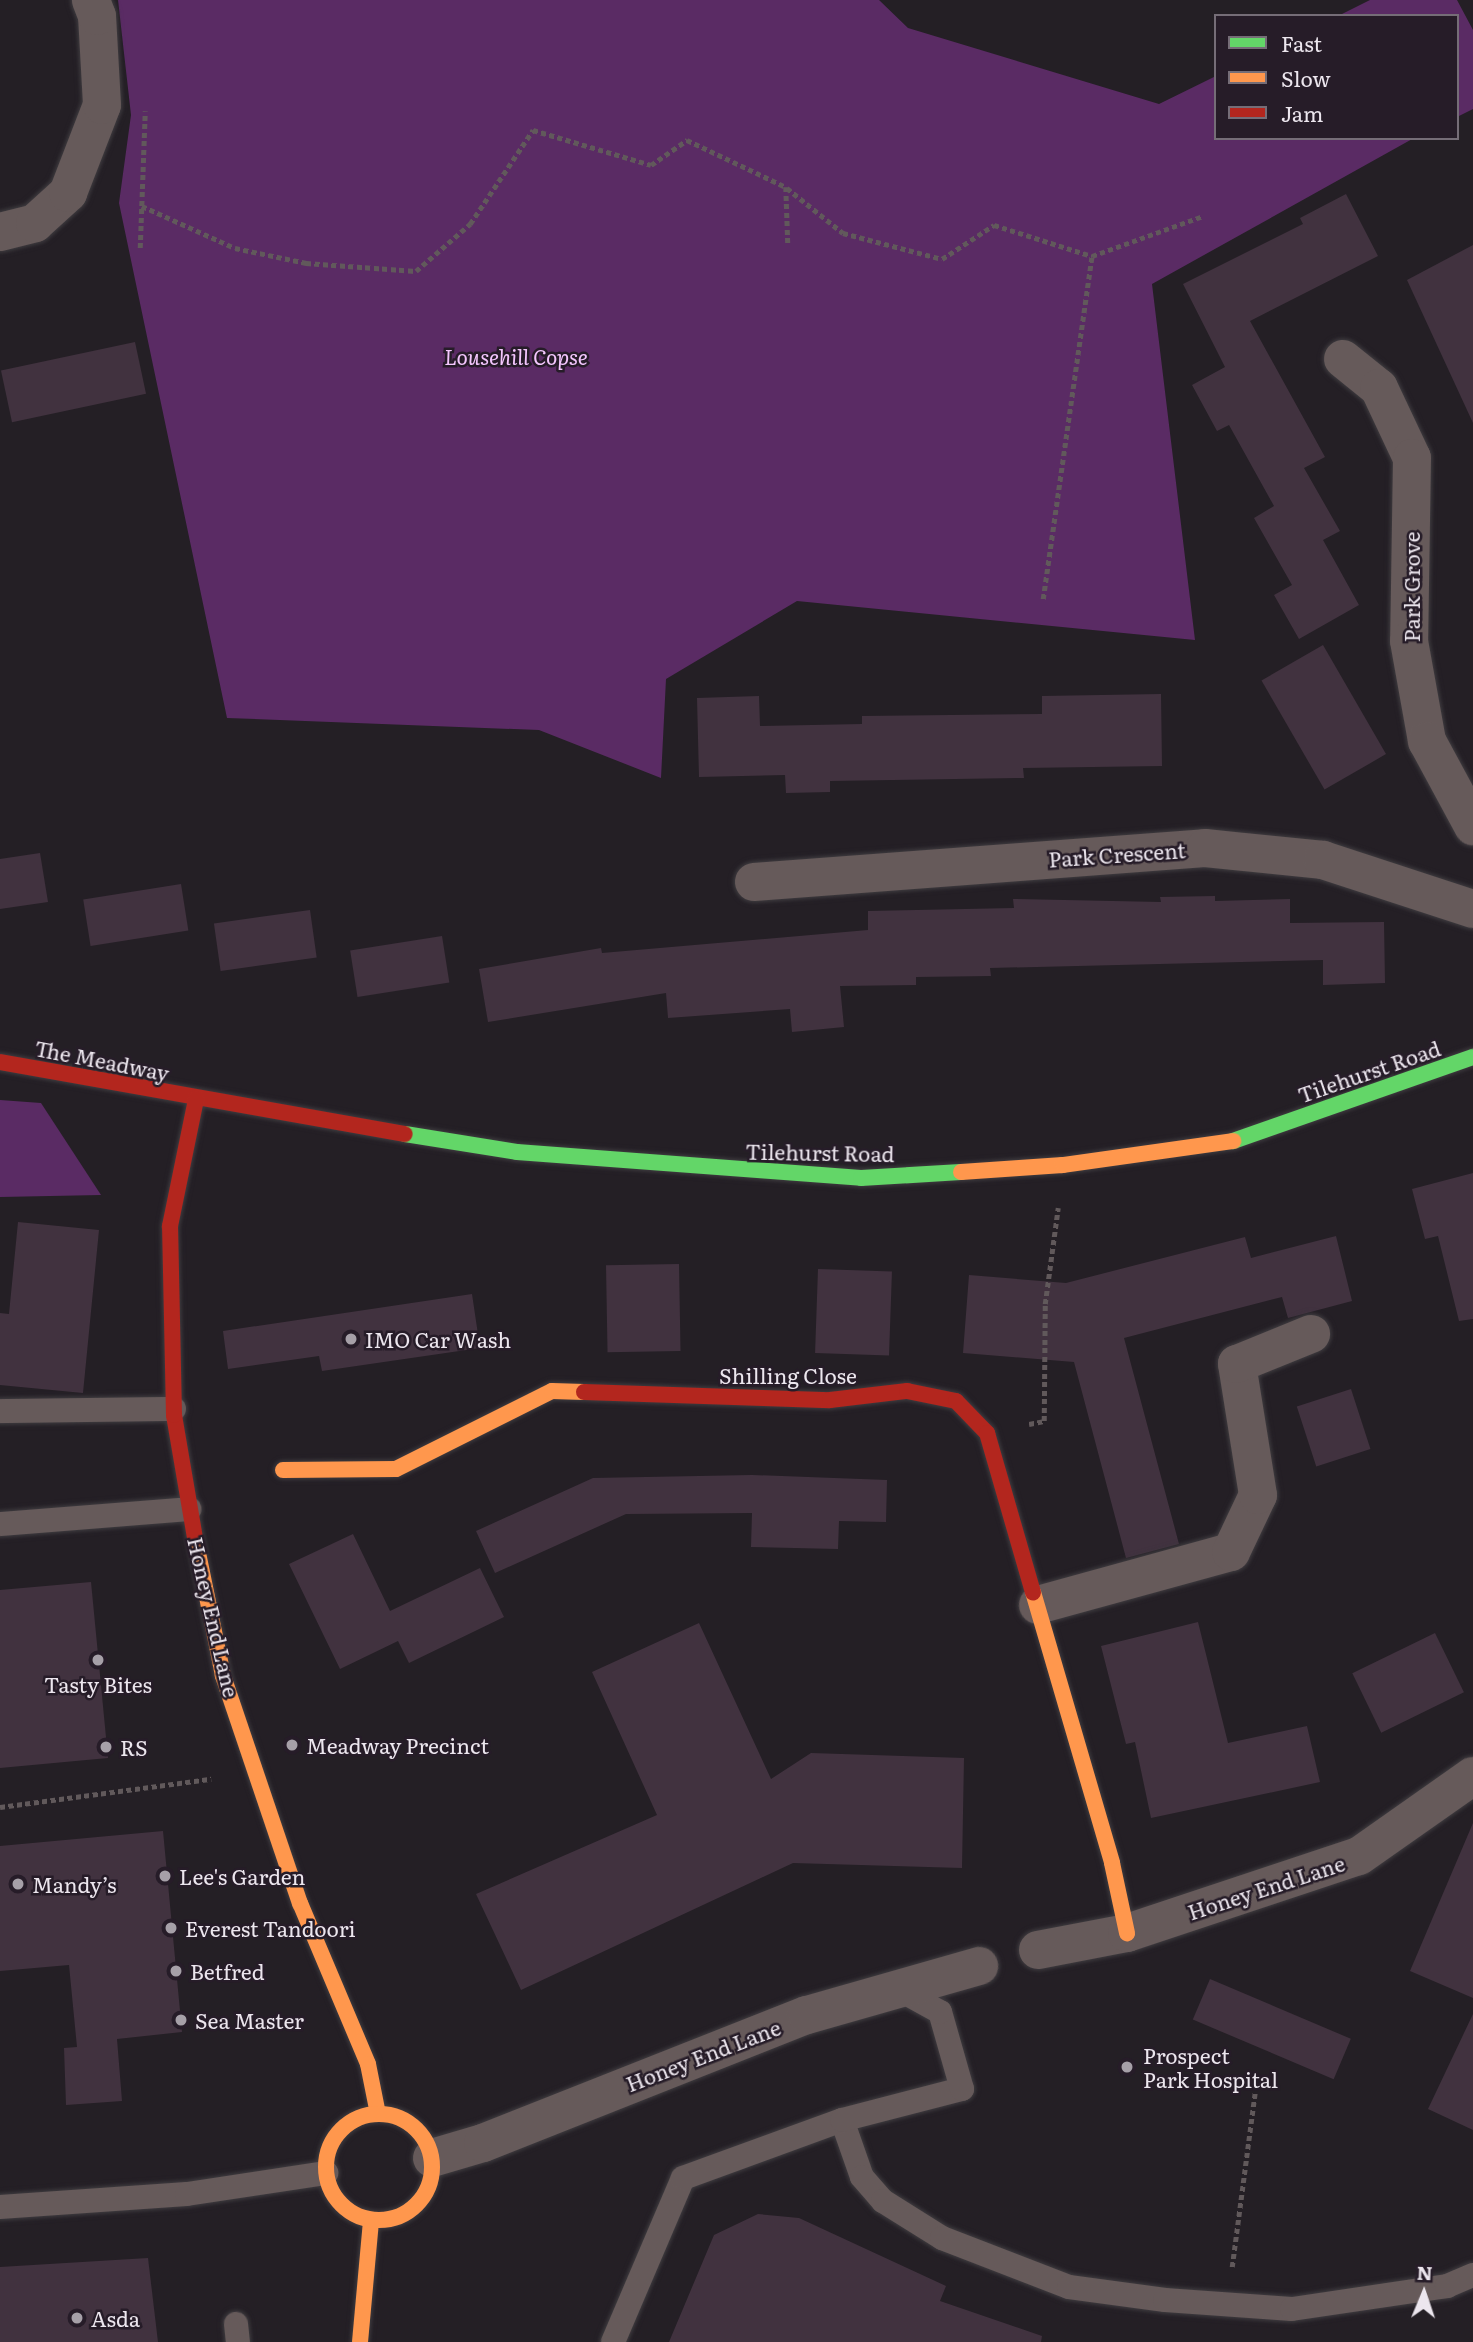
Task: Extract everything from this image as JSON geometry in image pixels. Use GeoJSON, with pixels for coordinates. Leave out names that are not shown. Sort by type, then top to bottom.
{"type":"FeatureCollection","features":[{"type":"Feature","properties":{"kind":"street"},"geometry":{"type":"LineString","coordinates":[[0,232],[35,223],[68,193],[102,105],[97,16],[91,0]]}},
{"type":"Feature","properties":{"kind":"street","name":"Park Grove"},"geometry":{"type":"LineString","coordinates":[[1343,359],[1379,388],[1412,458],[1409,641],[1427,741],[1473,826]]}},
{"type":"Feature","properties":{"kind":"street","name":"Park Crescent"},"geometry":{"type":"LineString","coordinates":[[754,882],[1205,848],[1323,860],[1473,909]]}},
{"type":"Feature","properties":{"kind":"street","name":"Tilehurst Road"},"geometry":{"type":"LineString","coordinates":[[196,1099],[517,1152],[750,1172],[861,1178],[1063,1165],[1222,1145],[1473,1057]]}},
{"type":"Feature","properties":{"kind":"street","name":"The Meadway"},"geometry":{"type":"LineString","coordinates":[[0,1062],[196,1099]]}},
{"type":"Feature","properties":{"kind":"street","name":"Honey End Lane"},"geometry":{"type":"LineString","coordinates":[[196,1099],[170,1226],[174,1409],[189,1509],[223,1676],[300,1903],[369,2064],[377,2114]]}},
{"type":"Feature","properties":{"kind":"street"},"geometry":{"type":"LineString","coordinates":[[1038,1605],[1231,1552],[1258,1495],[1237,1364],[1311,1334]]}},
{"type":"Feature","properties":{"kind":"street","name":"Shilling Close"},"geometry":{"type":"LineString","coordinates":[[283,1471],[396,1469],[552,1391],[830,1400],[907,1391],[956,1401],[988,1433],[1112,1863],[1127,1933]]}},
{"type":"Feature","properties":{"kind":"street","name":"Honey End Lane"},"geometry":{"type":"LineString","coordinates":[[1038,1950],[1127,1933],[1359,1856],[1473,1776]]}},
{"type":"Feature","properties":{"kind":"street","name":"Honey End Lane"},"geometry":{"type":"LineString","coordinates":[[432,2158],[483,2143],[807,2015],[902,1991],[979,1966]]}},
{"type":"Feature","properties":{"kind":"street"},"geometry":{"type":"LineString","coordinates":[[377,2114],[393,2115],[419,2131],[432,2158],[432,2175],[417,2204],[404,2215],[371,2220],[341,2204],[326,2173],[333,2139],[360,2117],[377,2114]]}},
{"type":"Feature","properties":{"kind":"street"},"geometry":{"type":"LineString","coordinates":[[360,2342],[371,2220]]}},
{"type":"Feature","properties":{"kind":"lane"},"geometry":{"type":"LineString","coordinates":[[0,1411],[174,1409]]}},
{"type":"Feature","properties":{"kind":"lane"},"geometry":{"type":"LineString","coordinates":[[0,1524],[189,1509]]}},
{"type":"Feature","properties":{"kind":"lane"},"geometry":{"type":"LineString","coordinates":[[613,2342],[683,2178],[842,2120],[962,2089],[940,2012],[902,1991]]}},
{"type":"Feature","properties":{"kind":"lane"},"geometry":{"type":"LineString","coordinates":[[842,2120],[862,2177],[883,2202],[942,2238],[1069,2287],[1226,2306],[1292,2309],[1447,2286],[1473,2275]]}},
{"type":"Feature","properties":{"kind":"lane"},"geometry":{"type":"LineString","coordinates":[[0,2207],[187,2194],[326,2173]]}},
{"type":"Feature","properties":{"kind":"path"},"geometry":{"type":"LineString","coordinates":[[100,67],[148,114],[139,248]]}},
{"type":"Feature","properties":{"kind":"path"},"geometry":{"type":"LineString","coordinates":[[142,206],[235,248],[306,263],[416,271],[470,224],[533,130],[651,165],[687,140],[786,187],[843,233],[943,259],[994,225],[1093,256],[1203,216]]}},
{"type":"Feature","properties":{"kind":"path"},"geometry":{"type":"LineString","coordinates":[[786,187],[788,243]]}},
{"type":"Feature","properties":{"kind":"path"},"geometry":{"type":"LineString","coordinates":[[1043,599],[1093,256]]}},
{"type":"Feature","properties":{"kind":"path"},"geometry":{"type":"LineString","coordinates":[[988,1433],[1044,1421],[1045,1304],[1063,1165]]}},
{"type":"Feature","properties":{"kind":"path"},"geometry":{"type":"LineString","coordinates":[[0,1807],[223,1777]]}},
{"type":"Feature","properties":{"kind":"path"},"geometry":{"type":"LineString","coordinates":[[1226,2306],[1255,2093]]}},
{"type":"Feature","properties":{"kind":"green space","name":"Lousehill Copse"},"geometry":{"type":"Polygon","coordinates":[[[118,0],[879,0],[908,28],[1159,104],[1214,77],[1214,140],[1410,140],[1152,284],[1195,640],[797,601],[666,679],[661,778],[539,730],[227,718],[119,203],[131,115],[118,0]]]}},
{"type":"Feature","properties":{"kind":"green space"},"geometry":{"type":"Polygon","coordinates":[[[1370,0],[1457,0],[1473,30],[1473,109],[1459,116],[1459,14],[1342,14],[1370,0]]]}},
{"type":"Feature","properties":{"kind":"green space"},"geometry":{"type":"Polygon","coordinates":[[[0,1100],[41,1103],[101,1195],[0,1197],[0,1100]]]}},
{"type":"Feature","properties":{"kind":"building"},"geometry":{"type":"Polygon","coordinates":[[[1346,194],[1378,256],[1250,321],[1325,457],[1304,468],[1340,531],[1323,540],[1359,605],[1299,639],[1274,595],[1292,585],[1254,518],[1274,506],[1229,425],[1217,431],[1192,385],[1225,367],[1183,284],[1303,224],[1300,218],[1346,194]]]}},
{"type":"Feature","properties":{"kind":"building"},"geometry":{"type":"Polygon","coordinates":[[[1473,245],[1473,423],[1407,280],[1473,245]]]}},
{"type":"Feature","properties":{"kind":"building"},"geometry":{"type":"Polygon","coordinates":[[[135,342],[146,394],[12,422],[1,370],[135,342]]]}},
{"type":"Feature","properties":{"kind":"building"},"geometry":{"type":"Polygon","coordinates":[[[1323,645],[1386,754],[1325,790],[1262,680],[1323,645]]]}},
{"type":"Feature","properties":{"kind":"building"},"geometry":{"type":"Polygon","coordinates":[[[1161,694],[1162,766],[1023,768],[1024,778],[830,781],[830,792],[786,793],[785,775],[699,777],[697,698],[759,696],[760,726],[862,724],[862,716],[1042,714],[1042,696],[1161,694]]]}},
{"type":"Feature","properties":{"kind":"building"},"geometry":{"type":"Polygon","coordinates":[[[40,853],[48,902],[0,909],[0,859],[40,853]]]}},
{"type":"Feature","properties":{"kind":"building"},"geometry":{"type":"Polygon","coordinates":[[[181,884],[188,930],[91,946],[83,899],[181,884]]]}},
{"type":"Feature","properties":{"kind":"building"},"geometry":{"type":"Polygon","coordinates":[[[1215,896],[1215,901],[1290,899],[1290,923],[1384,922],[1385,983],[1323,985],[1323,960],[990,968],[991,976],[916,977],[916,985],[840,986],[844,1027],[792,1032],[790,1009],[668,1018],[666,993],[488,1022],[479,969],[601,948],[602,953],[868,930],[868,911],[1014,908],[1013,899],[1161,902],[1160,897],[1215,896]]]}},
{"type":"Feature","properties":{"kind":"building"},"geometry":{"type":"Polygon","coordinates":[[[310,910],[317,958],[221,971],[214,923],[310,910]]]}},
{"type":"Feature","properties":{"kind":"building"},"geometry":{"type":"Polygon","coordinates":[[[442,936],[449,982],[357,997],[350,951],[442,936]]]}},
{"type":"Feature","properties":{"kind":"building"},"geometry":{"type":"Polygon","coordinates":[[[1473,1173],[1473,1319],[1459,1321],[1438,1236],[1425,1239],[1412,1189],[1473,1173]]]}},
{"type":"Feature","properties":{"kind":"building"},"geometry":{"type":"Polygon","coordinates":[[[18,1222],[99,1230],[83,1393],[0,1385],[0,1313],[9,1314],[18,1222]]]}},
{"type":"Feature","properties":{"kind":"building"},"geometry":{"type":"Polygon","coordinates":[[[1336,1236],[1352,1301],[1288,1318],[1282,1297],[1124,1338],[1179,1544],[1126,1558],[1074,1362],[963,1353],[969,1275],[1066,1283],[1245,1237],[1251,1258],[1336,1236]]]}},
{"type":"Feature","properties":{"kind":"building"},"geometry":{"type":"Polygon","coordinates":[[[679,1264],[681,1351],[608,1352],[606,1265],[679,1264]]]}},
{"type":"Feature","properties":{"kind":"building"},"geometry":{"type":"Polygon","coordinates":[[[818,1269],[892,1272],[889,1356],[815,1353],[818,1269]]]}},
{"type":"Feature","properties":{"kind":"building","name":"IMO Car Wash"},"geometry":{"type":"Polygon","coordinates":[[[472,1294],[480,1348],[322,1371],[319,1356],[228,1369],[223,1331],[472,1294]]]}},
{"type":"Feature","properties":{"kind":"building"},"geometry":{"type":"Polygon","coordinates":[[[1351,1389],[1370,1449],[1316,1467],[1297,1407],[1351,1389]]]}},
{"type":"Feature","properties":{"kind":"building"},"geometry":{"type":"Polygon","coordinates":[[[752,1475],[887,1480],[886,1522],[839,1521],[838,1549],[751,1547],[752,1513],[626,1514],[495,1573],[476,1531],[593,1478],[752,1475]]]}},
{"type":"Feature","properties":{"kind":"building"},"geometry":{"type":"Polygon","coordinates":[[[353,1534],[390,1611],[480,1568],[504,1617],[409,1663],[398,1641],[340,1669],[289,1564],[353,1534]]]}},
{"type":"Feature","properties":{"kind":"building"},"geometry":{"type":"Polygon","coordinates":[[[91,1582],[108,1758],[0,1768],[0,1590],[91,1582]]]}},
{"type":"Feature","properties":{"kind":"building"},"geometry":{"type":"Polygon","coordinates":[[[1198,1622],[1228,1743],[1307,1726],[1320,1782],[1151,1818],[1135,1742],[1126,1744],[1101,1646],[1198,1622]]]}},
{"type":"Feature","properties":{"kind":"building"},"geometry":{"type":"Polygon","coordinates":[[[699,1623],[771,1779],[811,1753],[964,1758],[962,1868],[793,1863],[521,1990],[476,1894],[657,1815],[592,1672],[699,1623]]]}},
{"type":"Feature","properties":{"kind":"building"},"geometry":{"type":"Polygon","coordinates":[[[1435,1633],[1464,1692],[1381,1733],[1352,1673],[1435,1633]]]}},
{"type":"Feature","properties":{"kind":"building"},"geometry":{"type":"Polygon","coordinates":[[[1473,1823],[1473,1998],[1410,1971],[1473,1823]]]}},
{"type":"Feature","properties":{"kind":"building"},"geometry":{"type":"Polygon","coordinates":[[[163,1831],[182,2032],[117,2039],[122,2101],[66,2105],[64,2048],[77,2047],[69,1965],[0,1971],[0,1846],[163,1831]]]}},
{"type":"Feature","properties":{"kind":"building"},"geometry":{"type":"Polygon","coordinates":[[[1210,1979],[1351,2039],[1334,2079],[1193,2020],[1210,1979]]]}},
{"type":"Feature","properties":{"kind":"building"},"geometry":{"type":"Polygon","coordinates":[[[1473,2014],[1473,2130],[1428,2109],[1473,2014]]]}},
{"type":"Feature","properties":{"kind":"building"},"geometry":{"type":"Polygon","coordinates":[[[758,2214],[799,2218],[946,2286],[940,2301],[1042,2336],[1041,2342],[669,2342],[714,2235],[758,2214]]]}},
{"type":"Feature","properties":{"kind":"building","name":"Asda"},"geometry":{"type":"Polygon","coordinates":[[[148,2258],[158,2342],[0,2342],[0,2267],[148,2258]]]}},
{"type":"Feature","properties":{"kind":"traffic: fast"},"geometry":{"type":"LineString","coordinates":[[1233,1141],[1473,1057]]}},
{"type":"Feature","properties":{"kind":"traffic: fast"},"geometry":{"type":"LineString","coordinates":[[405,1134],[517,1152],[861,1178],[961,1172]]}},
{"type":"Feature","properties":{"kind":"traffic: slow"},"geometry":{"type":"LineString","coordinates":[[961,1172],[1063,1165],[1233,1141]]}},
{"type":"Feature","properties":{"kind":"traffic: slow"},"geometry":{"type":"LineString","coordinates":[[283,1470],[396,1469],[552,1391],[584,1392]]}},
{"type":"Feature","properties":{"kind":"traffic: slow"},"geometry":{"type":"LineString","coordinates":[[195,1538],[223,1676],[300,1903],[368,2064],[378,2114]]}},
{"type":"Feature","properties":{"kind":"traffic: slow"},"geometry":{"type":"LineString","coordinates":[[1033,1592],[1112,1863],[1127,1933]]}},
{"type":"Feature","properties":{"kind":"traffic: slow"},"geometry":{"type":"LineString","coordinates":[[379,2114],[399,2118],[416,2130],[428,2147],[432,2167],[428,2187],[416,2204],[399,2216],[379,2220],[359,2216],[342,2204],[330,2187],[326,2167],[330,2147],[342,2130],[359,2118],[379,2114]]}},
{"type":"Feature","properties":{"kind":"traffic: slow"},"geometry":{"type":"LineString","coordinates":[[360,2342],[371,2220]]}},
{"type":"Feature","properties":{"kind":"traffic: jam"},"geometry":{"type":"LineString","coordinates":[[0,1062],[405,1134]]}},
{"type":"Feature","properties":{"kind":"traffic: jam"},"geometry":{"type":"LineString","coordinates":[[195,1538],[174,1415],[170,1226],[196,1099]]}},
{"type":"Feature","properties":{"kind":"traffic: jam"},"geometry":{"type":"LineString","coordinates":[[584,1392],[830,1400],[907,1391],[956,1401],[987,1433],[1033,1592]]}},
{"type":"Feature","properties":{"kind":"place","name":"IMO Car Wash"},"geometry":{"type":"Point","coordinates":[351,1339]}},
{"type":"Feature","properties":{"kind":"place","name":"Tasty Bites"},"geometry":{"type":"Point","coordinates":[98,1660]}},
{"type":"Feature","properties":{"kind":"place","name":"Meadway Precinct"},"geometry":{"type":"Point","coordinates":[292,1745]}},
{"type":"Feature","properties":{"kind":"place","name":"RS"},"geometry":{"type":"Point","coordinates":[106,1747]}},
{"type":"Feature","properties":{"kind":"place","name":"Lee's Garden"},"geometry":{"type":"Point","coordinates":[165,1876]}},
{"type":"Feature","properties":{"kind":"place","name":"Mandy’s"},"geometry":{"type":"Point","coordinates":[18,1884]}},
{"type":"Feature","properties":{"kind":"place","name":"Everest Tandoori"},"geometry":{"type":"Point","coordinates":[171,1928]}},
{"type":"Feature","properties":{"kind":"place","name":"Betfred"},"geometry":{"type":"Point","coordinates":[176,1971]}},
{"type":"Feature","properties":{"kind":"place","name":"Sea Master"},"geometry":{"type":"Point","coordinates":[181,2020]}},
{"type":"Feature","properties":{"kind":"place","name":"Prospect Park Hospital"},"geometry":{"type":"Point","coordinates":[1127,2067]}},
{"type":"Feature","properties":{"kind":"place","name":"Asda"},"geometry":{"type":"Point","coordinates":[77,2318]}}]}
